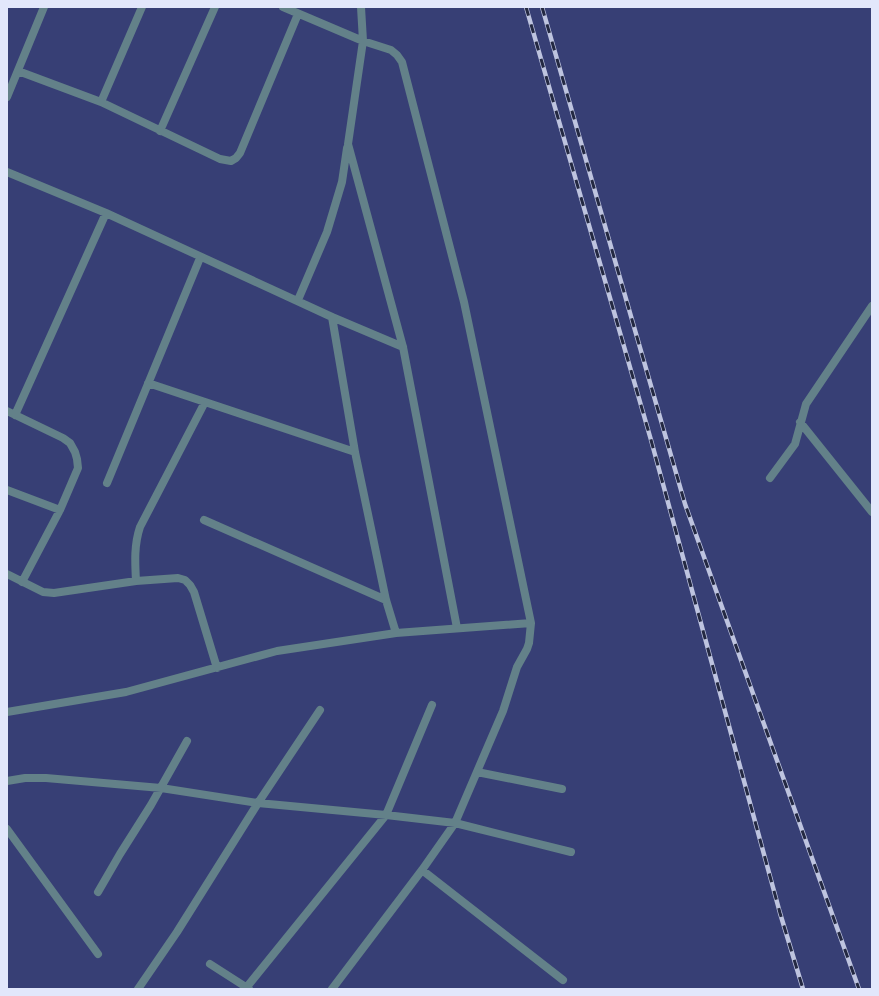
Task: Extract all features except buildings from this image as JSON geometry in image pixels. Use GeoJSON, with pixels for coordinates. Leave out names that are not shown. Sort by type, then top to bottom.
{"type":"FeatureCollection","features":[{"type":"Feature","properties":{"kind":"street"},"geometry":{"type":"LineString","coordinates":[[7,97],[44,7]]}},
{"type":"Feature","properties":{"kind":"street"},"geometry":{"type":"LineString","coordinates":[[101,102],[142,7]]}},
{"type":"Feature","properties":{"kind":"street"},"geometry":{"type":"LineString","coordinates":[[160,130],[215,7]]}},
{"type":"Feature","properties":{"kind":"street"},"geometry":{"type":"LineString","coordinates":[[283,7],[363,41],[391,50],[398,55],[402,62],[464,302],[531,623],[528,649],[517,667],[503,712],[455,823],[422,870],[332,989]]}},
{"type":"Feature","properties":{"kind":"street"},"geometry":{"type":"LineString","coordinates":[[298,300],[327,232],[342,182],[363,41],[361,7]]}},
{"type":"Feature","properties":{"kind":"street"},"geometry":{"type":"LineString","coordinates":[[18,71],[101,102],[220,159],[231,161],[240,153],[298,14]]}},
{"type":"Feature","properties":{"kind":"street"},"geometry":{"type":"LineString","coordinates":[[348,144],[403,347],[457,628]]}},
{"type":"Feature","properties":{"kind":"street"},"geometry":{"type":"LineString","coordinates":[[7,172],[106,213],[200,258],[403,347]]}},
{"type":"Feature","properties":{"kind":"street"},"geometry":{"type":"LineString","coordinates":[[16,415],[106,213]]}},
{"type":"Feature","properties":{"kind":"street"},"geometry":{"type":"LineString","coordinates":[[107,483],[200,258]]}},
{"type":"Feature","properties":{"kind":"street"},"geometry":{"type":"LineString","coordinates":[[770,478],[795,444],[806,404],[872,306]]}},
{"type":"Feature","properties":{"kind":"street"},"geometry":{"type":"LineString","coordinates":[[332,317],[355,452],[386,600],[396,633]]}},
{"type":"Feature","properties":{"kind":"street"},"geometry":{"type":"LineString","coordinates":[[148,384],[355,452]]}},
{"type":"Feature","properties":{"kind":"street"},"geometry":{"type":"LineString","coordinates":[[136,581],[135,549],[136,538],[140,527],[205,402]]}},
{"type":"Feature","properties":{"kind":"street"},"geometry":{"type":"LineString","coordinates":[[7,411],[63,438],[70,443],[75,452],[78,468],[60,510],[22,582]]}},
{"type":"Feature","properties":{"kind":"street"},"geometry":{"type":"LineString","coordinates":[[800,422],[872,512]]}},
{"type":"Feature","properties":{"kind":"street"},"geometry":{"type":"LineString","coordinates":[[7,490],[60,510]]}},
{"type":"Feature","properties":{"kind":"street"},"geometry":{"type":"LineString","coordinates":[[204,520],[386,600]]}},
{"type":"Feature","properties":{"kind":"street"},"geometry":{"type":"LineString","coordinates":[[7,574],[43,592],[54,593],[136,581],[178,578],[185,580],[190,584],[194,592],[216,668]]}},
{"type":"Feature","properties":{"kind":"street"},"geometry":{"type":"LineString","coordinates":[[7,712],[126,692],[277,651],[396,633],[531,623]]}},
{"type":"Feature","properties":{"kind":"street"},"geometry":{"type":"LineString","coordinates":[[210,964],[248,988],[386,815],[432,705]]}},
{"type":"Feature","properties":{"kind":"street"},"geometry":{"type":"LineString","coordinates":[[138,989],[177,932],[258,803],[320,710]]}},
{"type":"Feature","properties":{"kind":"street"},"geometry":{"type":"LineString","coordinates":[[98,892],[161,788],[187,741]]}},
{"type":"Feature","properties":{"kind":"street"},"geometry":{"type":"LineString","coordinates":[[477,772],[562,789]]}},
{"type":"Feature","properties":{"kind":"street"},"geometry":{"type":"LineString","coordinates":[[7,781],[26,778],[46,778],[161,788],[258,803],[455,823],[571,852]]}},
{"type":"Feature","properties":{"kind":"street"},"geometry":{"type":"LineString","coordinates":[[7,829],[98,954]]}},
{"type":"Feature","properties":{"kind":"street"},"geometry":{"type":"LineString","coordinates":[[422,870],[562,980]]}},
{"type":"Feature","properties":{"kind":"railway"},"geometry":{"type":"LineString","coordinates":[[526,7],[651,440],[780,913],[803,989]]}},
{"type":"Feature","properties":{"kind":"railway"},"geometry":{"type":"LineString","coordinates":[[542,7],[685,504],[859,989]]}}]}
